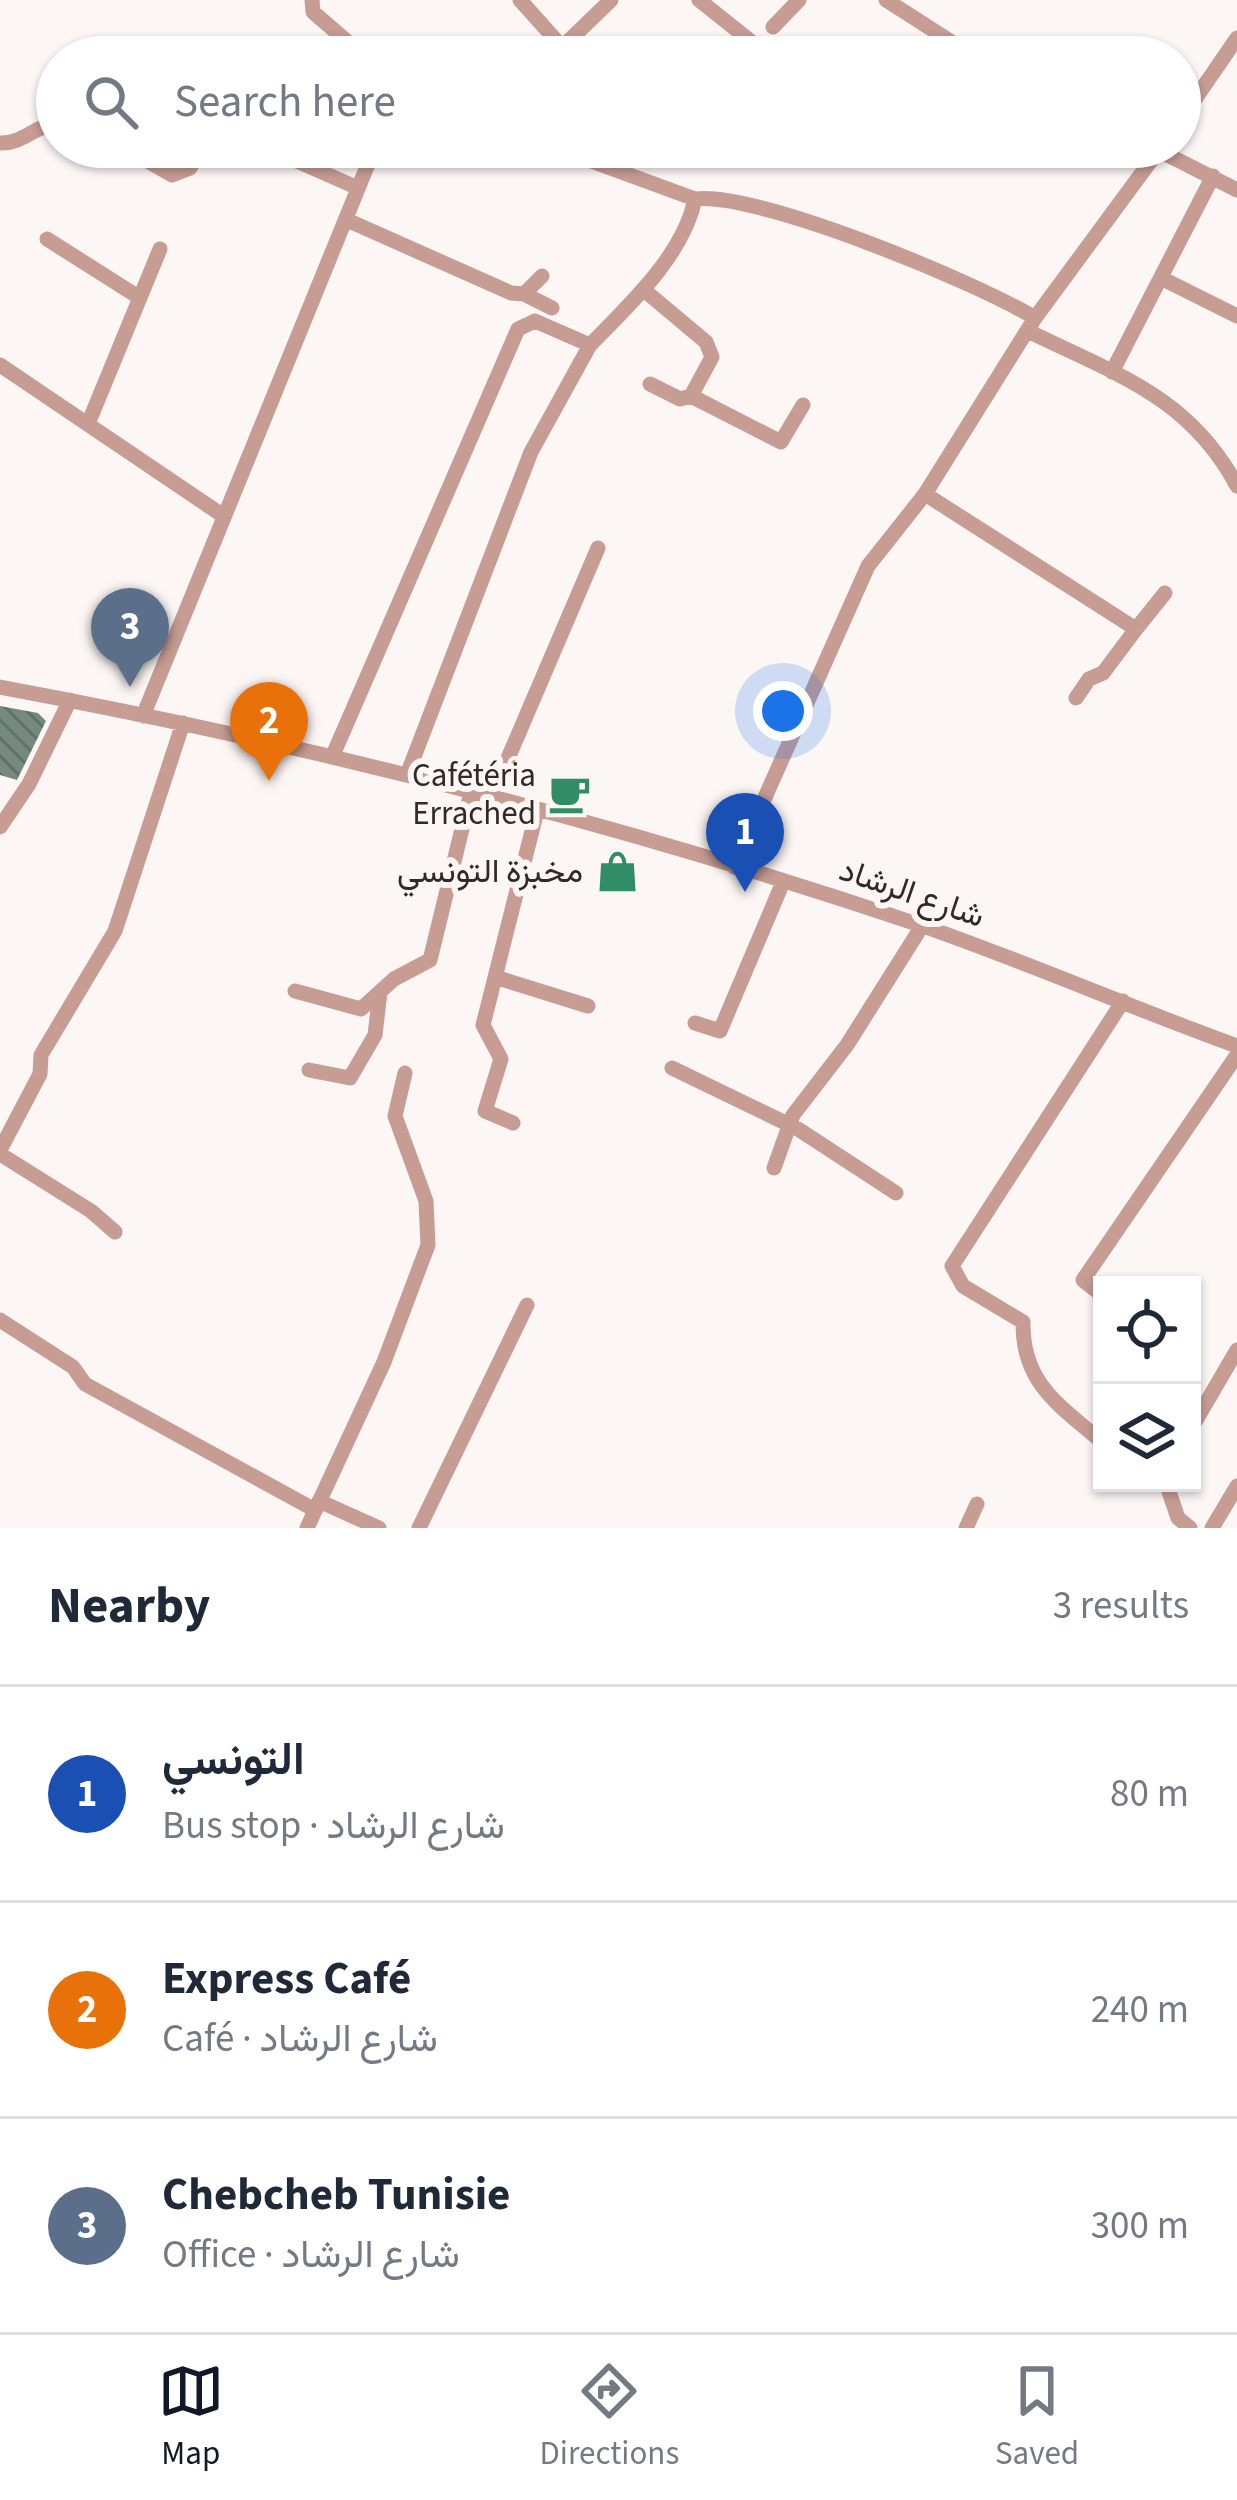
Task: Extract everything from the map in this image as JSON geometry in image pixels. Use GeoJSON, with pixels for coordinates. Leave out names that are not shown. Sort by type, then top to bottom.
{"type":"FeatureCollection","features":[{"type":"Feature","properties":{"kind":"street"},"geometry":{"type":"LineString","coordinates":[[312,0],[313,12],[341,36]]}},
{"type":"Feature","properties":{"kind":"street"},"geometry":{"type":"LineString","coordinates":[[520,0],[546,36]]}},
{"type":"Feature","properties":{"kind":"street"},"geometry":{"type":"LineString","coordinates":[[573,36],[610,0]]}},
{"type":"Feature","properties":{"kind":"street"},"geometry":{"type":"LineString","coordinates":[[699,0],[744,36]]}},
{"type":"Feature","properties":{"kind":"street"},"geometry":{"type":"LineString","coordinates":[[773,27],[799,0]]}},
{"type":"Feature","properties":{"kind":"street"},"geometry":{"type":"LineString","coordinates":[[886,0],[942,36]]}},
{"type":"Feature","properties":{"kind":"street"},"geometry":{"type":"LineString","coordinates":[[1201,90],[1237,38]]}},
{"type":"Feature","properties":{"kind":"street"},"geometry":{"type":"LineString","coordinates":[[0,143],[24,141],[36,132]]}},
{"type":"Feature","properties":{"kind":"street"},"geometry":{"type":"LineString","coordinates":[[158,168],[172,176],[190,168]]}},
{"type":"Feature","properties":{"kind":"street"},"geometry":{"type":"LineString","coordinates":[[313,168],[358,188]]}},
{"type":"Feature","properties":{"kind":"street"},"geometry":{"type":"LineString","coordinates":[[143,716],[366,168]]}},
{"type":"Feature","properties":{"kind":"street"},"geometry":{"type":"LineString","coordinates":[[610,168],[695,199],[715,197],[752,206],[973,282],[1031,325],[1179,411],[1203,431],[1237,486]]}},
{"type":"Feature","properties":{"kind":"street"},"geometry":{"type":"LineString","coordinates":[[734,867],[844,609],[868,566],[925,494],[1031,325],[1143,168]]}},
{"type":"Feature","properties":{"kind":"street"},"geometry":{"type":"LineString","coordinates":[[1198,168],[1237,190]]}},
{"type":"Feature","properties":{"kind":"street"},"geometry":{"type":"LineString","coordinates":[[1112,372],[1214,176]]}},
{"type":"Feature","properties":{"kind":"street"},"geometry":{"type":"LineString","coordinates":[[407,775],[531,452],[590,345],[644,290],[691,220],[695,199]]}},
{"type":"Feature","properties":{"kind":"street"},"geometry":{"type":"LineString","coordinates":[[347,220],[552,308]]}},
{"type":"Feature","properties":{"kind":"street"},"geometry":{"type":"LineString","coordinates":[[47,239],[140,298]]}},
{"type":"Feature","properties":{"kind":"street"},"geometry":{"type":"LineString","coordinates":[[88,424],[160,249]]}},
{"type":"Feature","properties":{"kind":"street"},"geometry":{"type":"LineString","coordinates":[[524,294],[542,276]]}},
{"type":"Feature","properties":{"kind":"street"},"geometry":{"type":"LineString","coordinates":[[1161,278],[1237,316]]}},
{"type":"Feature","properties":{"kind":"street"},"geometry":{"type":"LineString","coordinates":[[644,290],[706,342],[712,357],[691,396]]}},
{"type":"Feature","properties":{"kind":"street"},"geometry":{"type":"LineString","coordinates":[[333,755],[518,329],[535,321],[590,345]]}},
{"type":"Feature","properties":{"kind":"street"},"geometry":{"type":"LineString","coordinates":[[0,365],[222,515]]}},
{"type":"Feature","properties":{"kind":"street"},"geometry":{"type":"LineString","coordinates":[[650,385],[680,399],[691,396],[781,442],[803,405]]}},
{"type":"Feature","properties":{"kind":"street"},"geometry":{"type":"LineString","coordinates":[[925,494],[1136,629]]}},
{"type":"Feature","properties":{"kind":"street"},"geometry":{"type":"LineString","coordinates":[[491,798],[598,548]]}},
{"type":"Feature","properties":{"kind":"street"},"geometry":{"type":"LineString","coordinates":[[1076,698],[1165,593]]}},
{"type":"Feature","properties":{"kind":"street","name":"شارع الرشاد"},"geometry":{"type":"LineString","coordinates":[[0,687],[333,755],[734,867],[922,926],[1123,1001],[1237,1051]]}},
{"type":"Feature","properties":{"kind":"street"},"geometry":{"type":"LineString","coordinates":[[0,827],[38,769],[70,700]]}},
{"type":"Feature","properties":{"kind":"street"},"geometry":{"type":"LineString","coordinates":[[115,1232],[0,1152],[40,1074],[41,1055],[115,931],[183,723]]}},
{"type":"Feature","properties":{"kind":"street"},"geometry":{"type":"LineString","coordinates":[[295,991],[361,1009],[381,989],[430,960],[471,792]]}},
{"type":"Feature","properties":{"kind":"street"},"geometry":{"type":"LineString","coordinates":[[513,1123],[485,1111],[502,1059],[483,1025],[537,811]]}},
{"type":"Feature","properties":{"kind":"street"},"geometry":{"type":"LineString","coordinates":[[695,1023],[720,1031],[783,882]]}},
{"type":"Feature","properties":{"kind":"street"},"geometry":{"type":"LineString","coordinates":[[774,1168],[789,1124],[848,1045],[922,926]]}},
{"type":"Feature","properties":{"kind":"street"},"geometry":{"type":"LineString","coordinates":[[495,977],[587,1006]]}},
{"type":"Feature","properties":{"kind":"street"},"geometry":{"type":"LineString","coordinates":[[309,1070],[350,1078],[379,1022],[381,989]]}},
{"type":"Feature","properties":{"kind":"street"},"geometry":{"type":"LineString","coordinates":[[1093,1433],[1036,1379],[1023,1356],[1023,1322],[963,1286],[952,1266],[1123,1001]]}},
{"type":"Feature","properties":{"kind":"street"},"geometry":{"type":"LineString","coordinates":[[1093,1288],[1083,1280],[1237,1051]]}},
{"type":"Feature","properties":{"kind":"street"},"geometry":{"type":"LineString","coordinates":[[673,1068],[789,1124],[896,1193]]}},
{"type":"Feature","properties":{"kind":"street"},"geometry":{"type":"LineString","coordinates":[[307,1528],[384,1362],[428,1245],[426,1201],[395,1116],[405,1073]]}},
{"type":"Feature","properties":{"kind":"street"},"geometry":{"type":"LineString","coordinates":[[419,1528],[526,1305]]}},
{"type":"Feature","properties":{"kind":"street"},"geometry":{"type":"LineString","coordinates":[[0,1320],[73,1367],[86,1384],[317,1506],[380,1528]]}},
{"type":"Feature","properties":{"kind":"street"},"geometry":{"type":"LineString","coordinates":[[1201,1412],[1237,1350]]}},
{"type":"Feature","properties":{"kind":"street"},"geometry":{"type":"LineString","coordinates":[[1212,1528],[1237,1486]]}},
{"type":"Feature","properties":{"kind":"street"},"geometry":{"type":"LineString","coordinates":[[1167,1492],[1179,1524]]}},
{"type":"Feature","properties":{"kind":"street"},"geometry":{"type":"LineString","coordinates":[[966,1528],[977,1504]]}},
{"type":"Feature","properties":{"kind":"building"},"geometry":{"type":"Polygon","coordinates":[[[0,706],[38,713],[46,721],[17,780],[0,775],[0,706]]]}},
{"type":"Feature","properties":{"kind":"place","name":"Chebcheb Tunisie"},"geometry":{"type":"Point","coordinates":[130,687]}},
{"type":"Feature","properties":{"kind":"place","name":"Express Café"},"geometry":{"type":"Point","coordinates":[269,781]}},
{"type":"Feature","properties":{"kind":"place","name":"Cafétéria Errached"},"geometry":{"type":"Point","coordinates":[570,794]}},
{"type":"Feature","properties":{"kind":"place","name":"مخبزة التونسي"},"geometry":{"type":"Point","coordinates":[617,871]}},
{"type":"Feature","properties":{"kind":"place","name":"التونسي"},"geometry":{"type":"Point","coordinates":[745,892]}}]}
